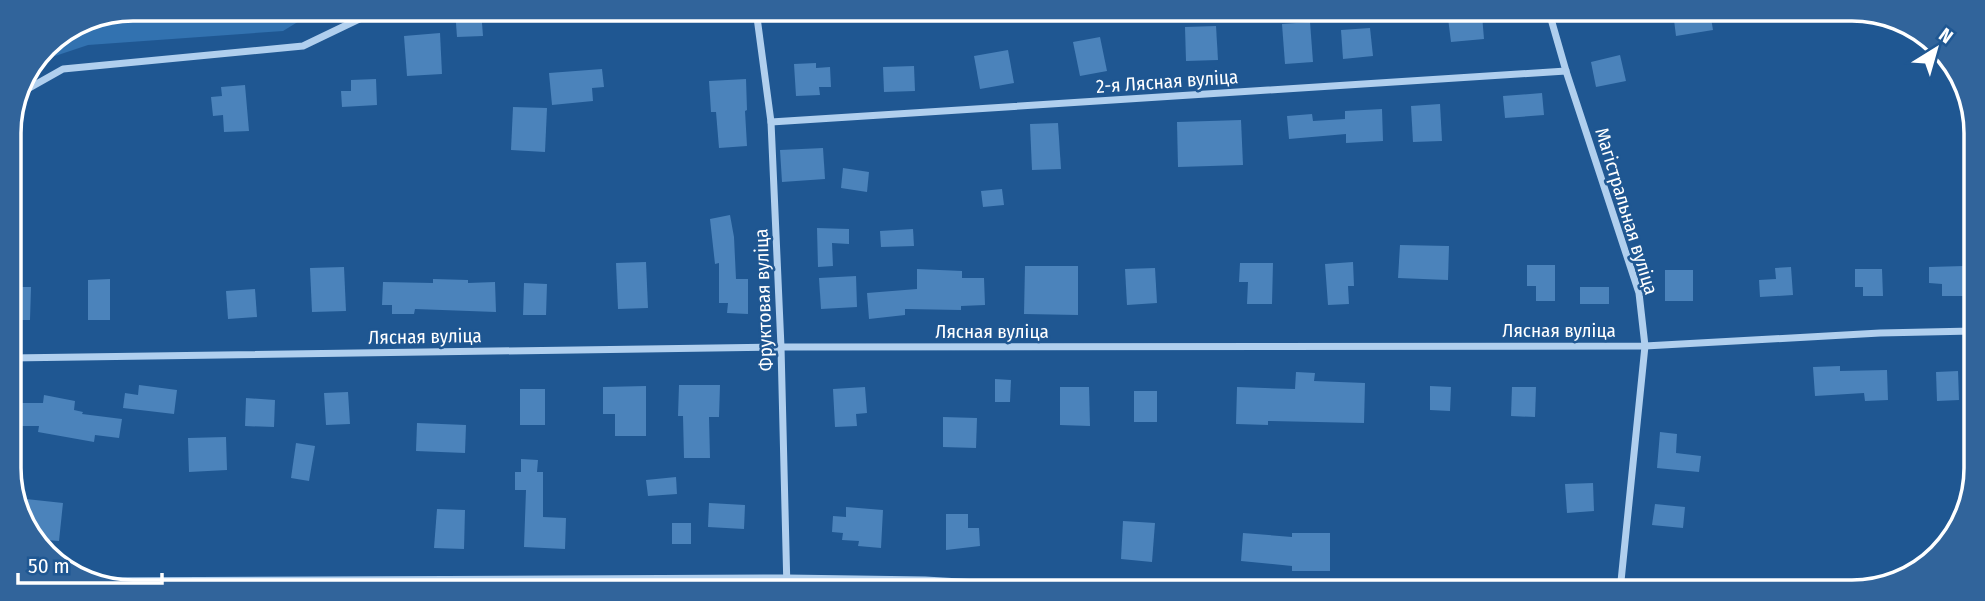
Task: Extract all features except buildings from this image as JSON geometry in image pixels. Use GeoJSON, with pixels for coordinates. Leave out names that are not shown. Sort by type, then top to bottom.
{"type":"FeatureCollection","features":[{"type":"Feature","properties":{"kind":"street"},"geometry":{"type":"LineString","coordinates":[[32,87],[63,69],[303,46],[355,21]]}},
{"type":"Feature","properties":{"kind":"street","name":"Фруктовая вуліца"},"geometry":{"type":"LineString","coordinates":[[757,21],[771,122],[781,346],[787,578]]}},
{"type":"Feature","properties":{"kind":"street","name":"Магістральная вуліца"},"geometry":{"type":"LineString","coordinates":[[1552,21],[1639,293],[1645,346],[1621,580]]}},
{"type":"Feature","properties":{"kind":"street","name":"2-я Лясная вуліца"},"geometry":{"type":"LineString","coordinates":[[771,122],[1566,71]]}},
{"type":"Feature","properties":{"kind":"street","name":"Лясная вуліца"},"geometry":{"type":"LineString","coordinates":[[21,358],[781,346],[1645,346],[1964,331]]}},
{"type":"Feature","properties":{"kind":"street"},"geometry":{"type":"LineString","coordinates":[[322,580],[925,580]]}},
{"type":"Feature","properties":{"kind":"shaded area"},"geometry":{"type":"Polygon","coordinates":[[[299,21],[283,31],[88,45],[51,57],[77,36],[111,23],[299,21]]]}}]}
